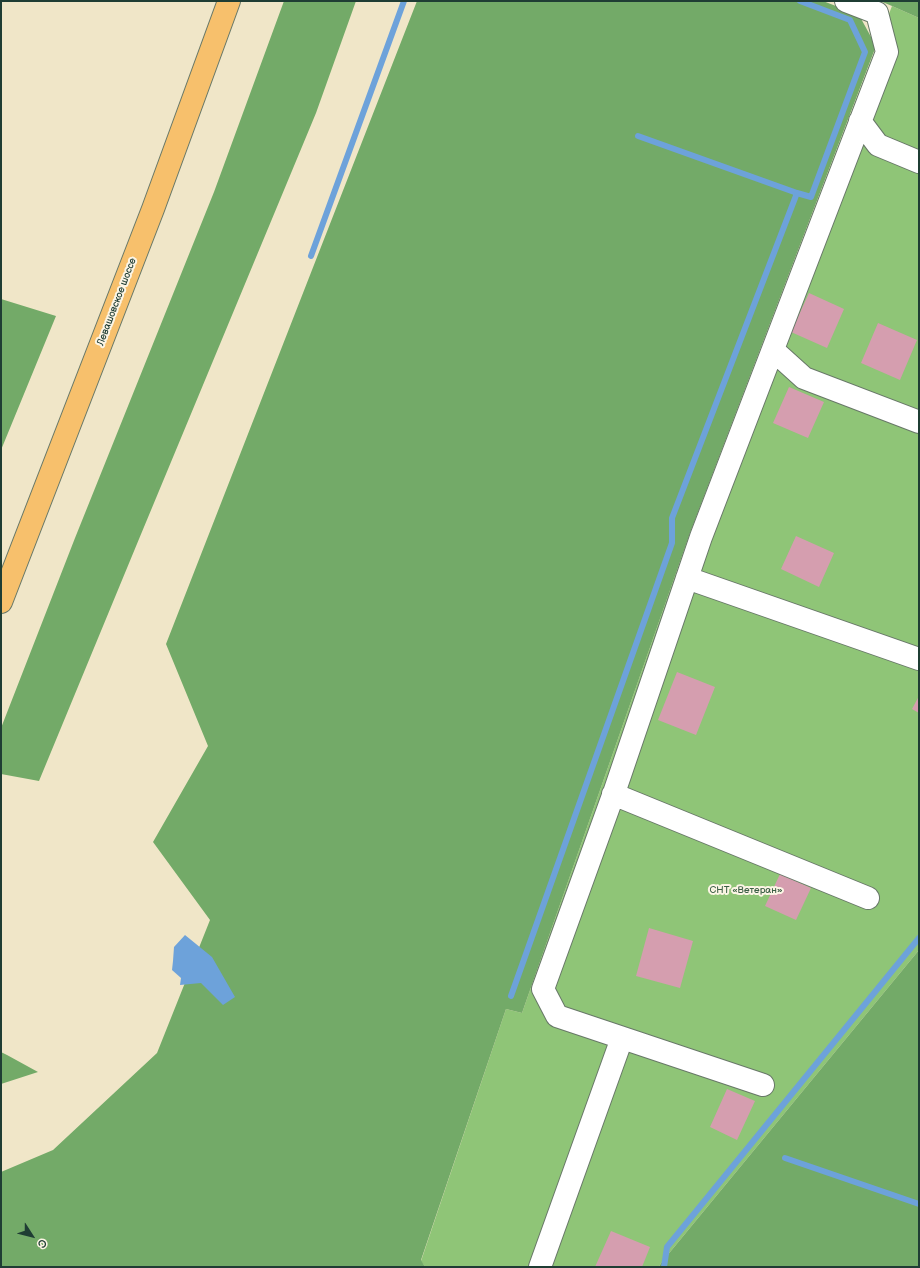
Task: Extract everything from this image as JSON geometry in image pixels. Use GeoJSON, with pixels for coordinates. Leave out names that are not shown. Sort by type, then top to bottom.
{"type":"FeatureCollection","features":[{"type":"Feature","properties":{"kind":"main road","name":"Левашовское шоссе"},"geometry":{"type":"LineString","coordinates":[[1,602],[150,216],[229,1]]}},
{"type":"Feature","properties":{"kind":"street"},"geometry":{"type":"LineString","coordinates":[[763,1085],[557,1016],[543,989],[613,794],[701,537],[887,52],[877,13],[846,1]]}},
{"type":"Feature","properties":{"kind":"street"},"geometry":{"type":"LineString","coordinates":[[860,122],[878,145],[919,162]]}},
{"type":"Feature","properties":{"kind":"street"},"geometry":{"type":"LineString","coordinates":[[773,350],[804,378],[919,422]]}},
{"type":"Feature","properties":{"kind":"street"},"geometry":{"type":"LineString","coordinates":[[687,578],[919,659]]}},
{"type":"Feature","properties":{"kind":"street"},"geometry":{"type":"LineString","coordinates":[[613,794],[868,898]]}},
{"type":"Feature","properties":{"kind":"street"},"geometry":{"type":"LineString","coordinates":[[540,1267],[622,1038]]}},
{"type":"Feature","properties":{"kind":"green space"},"geometry":{"type":"Polygon","coordinates":[[[284,1],[356,1],[316,113],[39,781],[1,774],[1,728],[75,538],[214,192],[284,1]]]}},
{"type":"Feature","properties":{"kind":"green space"},"geometry":{"type":"Polygon","coordinates":[[[417,1],[823,1],[859,15],[876,46],[690,533],[522,1013],[506,1009],[421,1260],[425,1267],[1,1267],[1,1172],[53,1150],[157,1053],[210,920],[153,842],[208,746],[166,644],[417,1]]]}},
{"type":"Feature","properties":{"kind":"green space"},"geometry":{"type":"Polygon","coordinates":[[[880,1],[919,1],[919,18],[892,6],[880,1]]]}},
{"type":"Feature","properties":{"kind":"green space","name":"СНТ «Ветеран»"},"geometry":{"type":"Polygon","coordinates":[[[892,6],[919,18],[919,950],[659,1267],[425,1267],[421,1261],[506,1009],[522,1013],[690,533],[892,6]]]}},
{"type":"Feature","properties":{"kind":"green space"},"geometry":{"type":"Polygon","coordinates":[[[1,299],[56,316],[1,450],[1,299]]]}},
{"type":"Feature","properties":{"kind":"green space"},"geometry":{"type":"Polygon","coordinates":[[[919,950],[919,1267],[659,1267],[661,1263],[919,950]]]}},
{"type":"Feature","properties":{"kind":"green space"},"geometry":{"type":"Polygon","coordinates":[[[1,1052],[7,1055],[38,1072],[1,1084],[1,1052]]]}},
{"type":"Feature","properties":{"kind":"water"},"geometry":{"type":"Polygon","coordinates":[[[185,935],[212,957],[235,997],[223,1005],[201,983],[180,985],[181,978],[172,970],[174,947],[185,935]]]}},
{"type":"Feature","properties":{"kind":"building"},"geometry":{"type":"Polygon","coordinates":[[[809,293],[844,309],[827,348],[791,332],[809,293]]]}},
{"type":"Feature","properties":{"kind":"building"},"geometry":{"type":"Polygon","coordinates":[[[878,323],[917,340],[900,380],[861,363],[878,323]]]}},
{"type":"Feature","properties":{"kind":"building"},"geometry":{"type":"Polygon","coordinates":[[[789,387],[824,402],[808,438],[773,423],[789,387]]]}},
{"type":"Feature","properties":{"kind":"building"},"geometry":{"type":"Polygon","coordinates":[[[796,536],[834,553],[819,587],[781,569],[796,536]]]}},
{"type":"Feature","properties":{"kind":"building"},"geometry":{"type":"Polygon","coordinates":[[[677,672],[715,687],[696,735],[658,720],[677,672]]]}},
{"type":"Feature","properties":{"kind":"building"},"geometry":{"type":"Polygon","coordinates":[[[919,696],[919,713],[912,709],[919,696]]]}},
{"type":"Feature","properties":{"kind":"building"},"geometry":{"type":"Polygon","coordinates":[[[780,874],[811,888],[796,920],[765,906],[780,874]]]}},
{"type":"Feature","properties":{"kind":"building"},"geometry":{"type":"Polygon","coordinates":[[[649,928],[693,941],[680,988],[636,976],[649,928]]]}},
{"type":"Feature","properties":{"kind":"building"},"geometry":{"type":"Polygon","coordinates":[[[727,1089],[755,1101],[737,1140],[710,1127],[727,1089]]]}},
{"type":"Feature","properties":{"kind":"building"},"geometry":{"type":"Polygon","coordinates":[[[611,1231],[650,1247],[642,1267],[595,1267],[611,1231]]]}},
{"type":"Feature","properties":{"kind":"waterway"},"geometry":{"type":"LineString","coordinates":[[311,256],[404,1]]}},
{"type":"Feature","properties":{"kind":"waterway"},"geometry":{"type":"LineString","coordinates":[[511,996],[672,543],[672,518],[797,193],[811,197],[865,52],[850,20],[800,1]]}},
{"type":"Feature","properties":{"kind":"waterway"},"geometry":{"type":"LineString","coordinates":[[638,136],[797,193]]}},
{"type":"Feature","properties":{"kind":"waterway"},"geometry":{"type":"LineString","coordinates":[[664,1267],[667,1247],[919,938]]}},
{"type":"Feature","properties":{"kind":"waterway"},"geometry":{"type":"LineString","coordinates":[[785,1158],[919,1204]]}}]}
